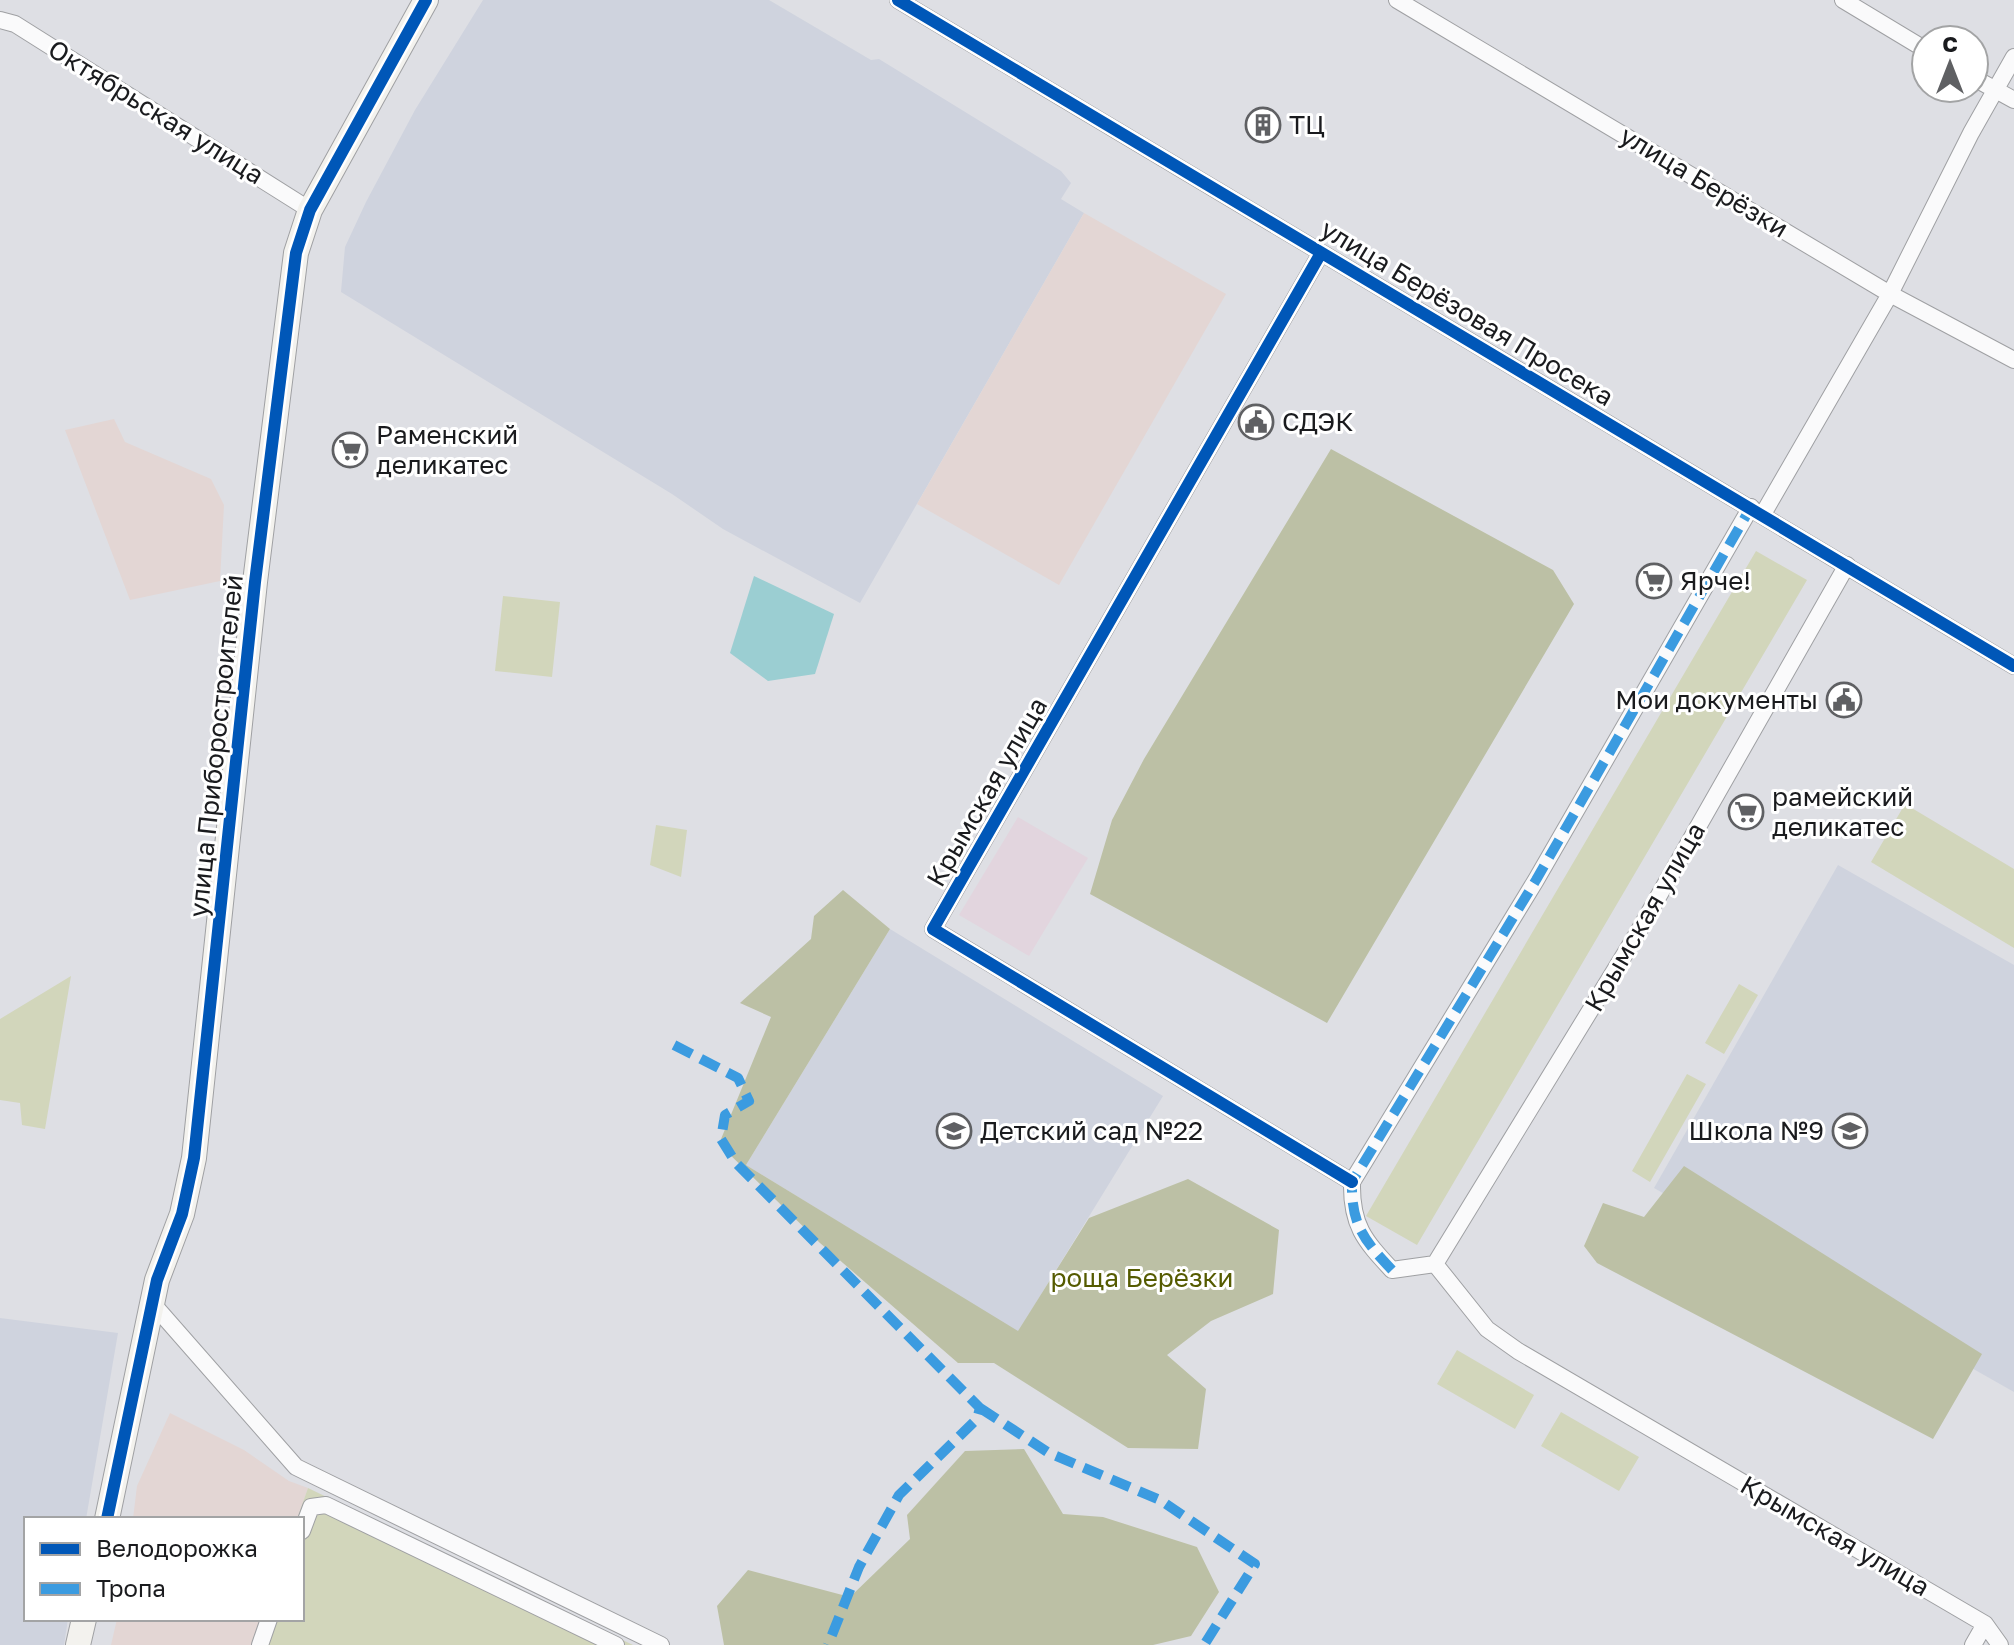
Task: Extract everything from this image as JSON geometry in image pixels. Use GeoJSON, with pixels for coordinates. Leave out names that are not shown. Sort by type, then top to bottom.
{"type":"FeatureCollection","features":[{"type":"Feature","properties":{"kind":"street","name":"улица Приборостроителей"},"geometry":{"type":"LineString","coordinates":[[107,1517],[157,1280],[182,1214],[194,1158],[276,394],[296,253],[310,210],[426,0]]}},
{"type":"Feature","properties":{"kind":"street","name":"улица Берёзовая Просека"},"geometry":{"type":"LineString","coordinates":[[898,0],[2014,666]]}},
{"type":"Feature","properties":{"kind":"street","name":"улица Берёзки"},"geometry":{"type":"LineString","coordinates":[[1397,0],[1890,294],[2014,360]]}},
{"type":"Feature","properties":{"kind":"street"},"geometry":{"type":"LineString","coordinates":[[1843,0],[1910,40]]}},
{"type":"Feature","properties":{"kind":"street","name":"Октябрьская улица"},"geometry":{"type":"LineString","coordinates":[[0,20],[15,24],[310,210]]}},
{"type":"Feature","properties":{"kind":"street"},"geometry":{"type":"LineString","coordinates":[[1435,1264],[1392,1270],[1362,1237],[1351,1205],[1352,1182],[1890,294],[1971,133],[2014,57]]}},
{"type":"Feature","properties":{"kind":"street"},"geometry":{"type":"LineString","coordinates":[[1990,87],[2014,100]]}},
{"type":"Feature","properties":{"kind":"street","name":"Крымская улица"},"geometry":{"type":"LineString","coordinates":[[1321,253],[933,929],[1352,1182]]}},
{"type":"Feature","properties":{"kind":"street","name":"Крымская улица"},"geometry":{"type":"LineString","coordinates":[[1847,565],[1637,934],[1435,1264],[1487,1329],[1518,1351],[1985,1624],[2000,1645]]}},
{"type":"Feature","properties":{"kind":"street"},"geometry":{"type":"LineString","coordinates":[[153,1304],[296,1467],[661,1645]]}},
{"type":"Feature","properties":{"kind":"street"},"geometry":{"type":"LineString","coordinates":[[304,1526],[311,1507],[326,1505],[616,1645]]}},
{"type":"Feature","properties":{"kind":"street"},"geometry":{"type":"LineString","coordinates":[[78,1645],[84,1621]]}},
{"type":"Feature","properties":{"kind":"street"},"geometry":{"type":"LineString","coordinates":[[260,1645],[268,1621]]}},
{"type":"Feature","properties":{"kind":"street"},"geometry":{"type":"LineString","coordinates":[[1973,1645],[1985,1624]]}},
{"type":"Feature","properties":{"kind":"shaded area"},"geometry":{"type":"Polygon","coordinates":[[[483,0],[769,0],[871,60],[879,59],[1061,171],[1071,183],[1061,199],[1084,213],[860,603],[723,529],[672,494],[341,292],[345,247],[366,202],[415,110],[483,0]]]}},
{"type":"Feature","properties":{"kind":"shaded area"},"geometry":{"type":"Polygon","coordinates":[[[1084,213],[1226,294],[1059,585],[917,504],[1084,213]]]}},
{"type":"Feature","properties":{"kind":"shaded area"},"geometry":{"type":"Polygon","coordinates":[[[114,419],[125,442],[211,479],[224,505],[220,581],[130,600],[65,430],[114,419]]]}},
{"type":"Feature","properties":{"kind":"shaded area"},"geometry":{"type":"Polygon","coordinates":[[[1018,817],[1088,858],[1029,956],[959,915],[1018,817]]]}},
{"type":"Feature","properties":{"kind":"shaded area","name":"Школа №9"},"geometry":{"type":"Polygon","coordinates":[[[1838,865],[2014,965],[2014,1392],[1654,1188],[1838,865]]]}},
{"type":"Feature","properties":{"kind":"shaded area","name":"Детский сад №22"},"geometry":{"type":"Polygon","coordinates":[[[890,929],[1163,1096],[1018,1332],[746,1165],[890,929]]]}},
{"type":"Feature","properties":{"kind":"shaded area"},"geometry":{"type":"Polygon","coordinates":[[[0,1318],[118,1333],[86,1517],[24,1517],[24,1621],[68,1621],[64,1645],[0,1645],[0,1318]]]}},
{"type":"Feature","properties":{"kind":"shaded area"},"geometry":{"type":"Polygon","coordinates":[[[170,1413],[244,1450],[289,1481],[308,1488],[298,1517],[133,1517],[137,1486],[170,1413]]]}},
{"type":"Feature","properties":{"kind":"shaded area"},"geometry":{"type":"Polygon","coordinates":[[[117,1621],[260,1621],[252,1645],[111,1645],[117,1621]]]}},
{"type":"Feature","properties":{"kind":"green space"},"geometry":{"type":"Polygon","coordinates":[[[1331,449],[1553,570],[1574,604],[1327,1023],[1090,894],[1112,820],[1144,759],[1331,449]]]}},
{"type":"Feature","properties":{"kind":"green space"},"geometry":{"type":"Polygon","coordinates":[[[1756,551],[1807,580],[1417,1245],[1366,1216],[1756,551]]]}},
{"type":"Feature","properties":{"kind":"green space"},"geometry":{"type":"Polygon","coordinates":[[[503,596],[560,602],[552,677],[495,671],[503,596]]]}},
{"type":"Feature","properties":{"kind":"green space"},"geometry":{"type":"Polygon","coordinates":[[[1905,804],[2014,869],[2014,948],[1871,862],[1905,804]]]}},
{"type":"Feature","properties":{"kind":"green space"},"geometry":{"type":"Polygon","coordinates":[[[656,825],[687,830],[681,877],[650,865],[656,825]]]}},
{"type":"Feature","properties":{"kind":"green space","name":"роща Берёзки"},"geometry":{"type":"Polygon","coordinates":[[[843,890],[890,929],[746,1165],[1018,1331],[1089,1218],[1188,1179],[1279,1230],[1273,1294],[1211,1321],[1167,1355],[1206,1389],[1198,1449],[1128,1448],[994,1363],[958,1363],[820,1243],[719,1144],[771,1017],[740,1003],[811,939],[814,916],[843,890]]]}},
{"type":"Feature","properties":{"kind":"green space"},"geometry":{"type":"Polygon","coordinates":[[[71,976],[45,1129],[22,1125],[20,1103],[0,1100],[0,1019],[71,976]]]}},
{"type":"Feature","properties":{"kind":"green space"},"geometry":{"type":"Polygon","coordinates":[[[1739,984],[1758,995],[1724,1054],[1705,1043],[1739,984]]]}},
{"type":"Feature","properties":{"kind":"green space"},"geometry":{"type":"Polygon","coordinates":[[[1687,1074],[1706,1084],[1650,1182],[1632,1171],[1687,1074]]]}},
{"type":"Feature","properties":{"kind":"green space"},"geometry":{"type":"Polygon","coordinates":[[[1684,1166],[1982,1354],[1933,1439],[1597,1263],[1584,1246],[1603,1203],[1644,1217],[1684,1166]]]}},
{"type":"Feature","properties":{"kind":"green space"},"geometry":{"type":"Polygon","coordinates":[[[1457,1350],[1534,1395],[1515,1429],[1437,1384],[1457,1350]]]}},
{"type":"Feature","properties":{"kind":"green space"},"geometry":{"type":"Polygon","coordinates":[[[1561,1412],[1639,1457],[1619,1491],[1541,1446],[1561,1412]]]}},
{"type":"Feature","properties":{"kind":"green space"},"geometry":{"type":"Polygon","coordinates":[[[1024,1449],[1063,1514],[1103,1517],[1197,1547],[1219,1592],[1191,1636],[1153,1645],[724,1645],[717,1606],[748,1570],[850,1597],[910,1539],[907,1515],[965,1451],[1024,1449]]]}},
{"type":"Feature","properties":{"kind":"green space"},"geometry":{"type":"Polygon","coordinates":[[[308,1488],[633,1645],[252,1645],[260,1621],[304,1621],[304,1517],[298,1517],[308,1488]]]}},
{"type":"Feature","properties":{"kind":"water"},"geometry":{"type":"Polygon","coordinates":[[[754,576],[834,614],[815,674],[768,681],[730,653],[754,576]]]}},
{"type":"Feature","properties":{"kind":"marked path"},"geometry":{"type":"LineString","coordinates":[[1392,1270],[1361,1231],[1354,1210],[1352,1182],[1536,880],[1751,507]]}},
{"type":"Feature","properties":{"kind":"marked path"},"geometry":{"type":"LineString","coordinates":[[674,1045],[738,1078],[749,1101],[725,1115],[721,1139],[736,1163],[980,1408],[977,1419],[899,1495],[859,1567],[828,1645]]}},
{"type":"Feature","properties":{"kind":"marked path"},"geometry":{"type":"LineString","coordinates":[[980,1408],[1049,1453],[1160,1500],[1255,1564],[1204,1645]]}},
{"type":"Feature","properties":{"kind":"cycle path"},"geometry":{"type":"LineString","coordinates":[[107,1517],[157,1280],[182,1214],[194,1158],[255,582],[296,253],[310,210],[426,0]]}},
{"type":"Feature","properties":{"kind":"cycle path"},"geometry":{"type":"LineString","coordinates":[[898,0],[2014,666]]}},
{"type":"Feature","properties":{"kind":"cycle path"},"geometry":{"type":"LineString","coordinates":[[1321,253],[933,929],[1352,1182]]}},
{"type":"Feature","properties":{"kind":"place","name":"ТЦ"},"geometry":{"type":"Point","coordinates":[1263,125]}},
{"type":"Feature","properties":{"kind":"place","name":"СДЭК"},"geometry":{"type":"Point","coordinates":[1256,422]}},
{"type":"Feature","properties":{"kind":"place","name":"Раменский деликатес"},"geometry":{"type":"Point","coordinates":[350,450]}},
{"type":"Feature","properties":{"kind":"place","name":"Ярче!"},"geometry":{"type":"Point","coordinates":[1654,581]}},
{"type":"Feature","properties":{"kind":"place","name":"Мои документы"},"geometry":{"type":"Point","coordinates":[1844,700]}},
{"type":"Feature","properties":{"kind":"place","name":"рамейский деликатес"},"geometry":{"type":"Point","coordinates":[1746,812]}},
{"type":"Feature","properties":{"kind":"place","name":"Детский сад №22"},"geometry":{"type":"Point","coordinates":[954,1131]}},
{"type":"Feature","properties":{"kind":"place","name":"Школа №9"},"geometry":{"type":"Point","coordinates":[1850,1131]}}]}
